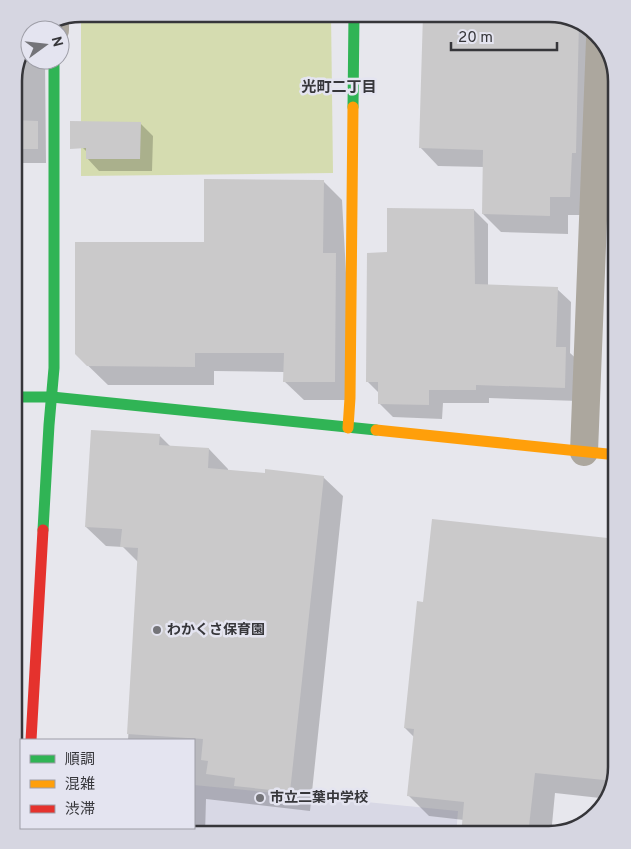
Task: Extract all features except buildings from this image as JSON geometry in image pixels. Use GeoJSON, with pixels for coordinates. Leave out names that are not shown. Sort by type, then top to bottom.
{"type":"FeatureCollection","features":[{"type":"Feature","properties":{"kind":"street"},"geometry":{"type":"LineString","coordinates":[[348,428],[350,398],[354,23]]}},
{"type":"Feature","properties":{"kind":"street"},"geometry":{"type":"LineString","coordinates":[[584,452],[600,50]]}},
{"type":"Feature","properties":{"kind":"street"},"geometry":{"type":"LineString","coordinates":[[31,739],[54,368],[54,70]]}},
{"type":"Feature","properties":{"kind":"street"},"geometry":{"type":"LineString","coordinates":[[23,397],[52,397],[608,455]]}},
{"type":"Feature","properties":{"kind":"shaded area","name":"市立二葉中学校"},"geometry":{"type":"Polygon","coordinates":[[[195,785],[458,811],[457,826],[195,826],[195,785]]]}},
{"type":"Feature","properties":{"kind":"green space"},"geometry":{"type":"Polygon","coordinates":[[[81,22],[331,23],[333,173],[81,176],[81,22]]]}},
{"type":"Feature","properties":{"kind":"traffic: fast"},"geometry":{"type":"LineString","coordinates":[[353,107],[354,23]]}},
{"type":"Feature","properties":{"kind":"traffic: fast"},"geometry":{"type":"LineString","coordinates":[[43,530],[54,368],[54,70]]}},
{"type":"Feature","properties":{"kind":"traffic: fast"},"geometry":{"type":"LineString","coordinates":[[23,397],[52,397],[376,430]]}},
{"type":"Feature","properties":{"kind":"traffic: slow"},"geometry":{"type":"LineString","coordinates":[[348,428],[350,398],[353,107]]}},
{"type":"Feature","properties":{"kind":"traffic: slow"},"geometry":{"type":"LineString","coordinates":[[376,430],[608,454]]}},
{"type":"Feature","properties":{"kind":"traffic: jam"},"geometry":{"type":"LineString","coordinates":[[31,739],[43,530]]}},
{"type":"Feature","properties":{"kind":"place","name":"わかくさ保育園"},"geometry":{"type":"Point","coordinates":[157,630]}},
{"type":"Feature","properties":{"kind":"place","name":"市立二葉中学校"},"geometry":{"type":"Point","coordinates":[260,798]}},
{"type":"Feature","properties":{"kind":"district","name":"光町二丁目"},"geometry":{"type":"Point","coordinates":[339,88]}}]}
